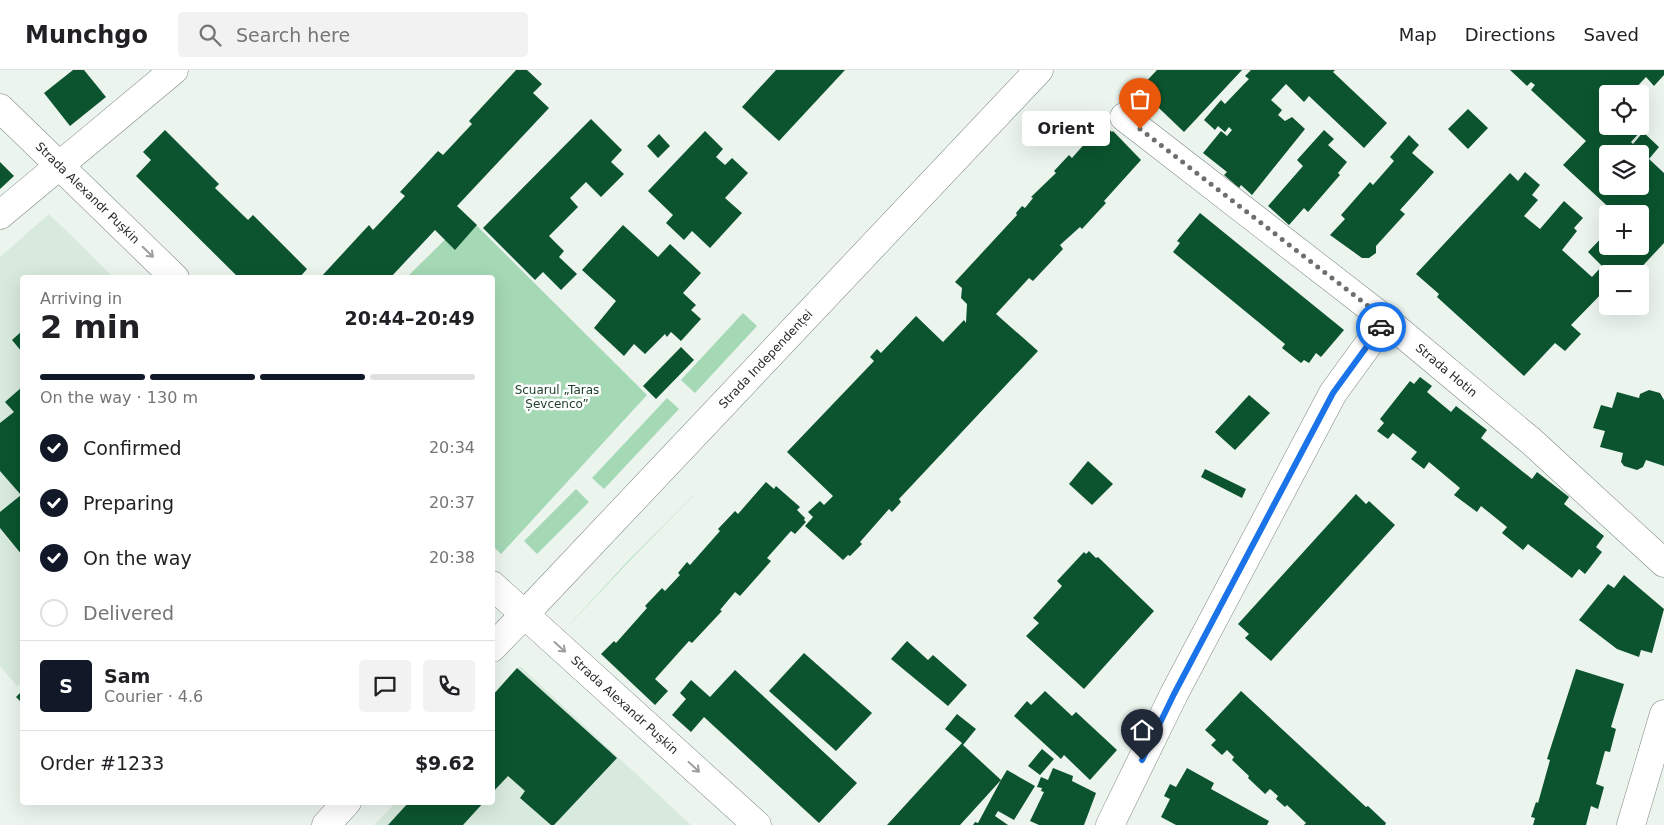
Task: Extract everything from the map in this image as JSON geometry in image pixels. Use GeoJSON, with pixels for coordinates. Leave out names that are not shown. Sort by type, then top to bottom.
{"type":"FeatureCollection","features":[{"type":"Feature","properties":{"kind":"street"},"geometry":{"type":"LineString","coordinates":[[0,215],[174,70]]}},
{"type":"Feature","properties":{"kind":"street","name":"Strada Independenței"},"geometry":{"type":"LineString","coordinates":[[495,645],[1039,70]]}},
{"type":"Feature","properties":{"kind":"street","name":"Strada Alexandr Pușkin"},"geometry":{"type":"LineString","coordinates":[[0,108],[172,275]]}},
{"type":"Feature","properties":{"kind":"street","name":"Strada Hotin"},"geometry":{"type":"LineString","coordinates":[[1124,117],[1386,320],[1531,441],[1664,563]]}},
{"type":"Feature","properties":{"kind":"street"},"geometry":{"type":"LineString","coordinates":[[1110,825],[1174,694],[1333,393],[1386,320]]}},
{"type":"Feature","properties":{"kind":"street","name":"Strada Alexandr Pușkin"},"geometry":{"type":"LineString","coordinates":[[495,588],[632,710],[756,825]]}},
{"type":"Feature","properties":{"kind":"street"},"geometry":{"type":"LineString","coordinates":[[1631,825],[1664,714]]}},
{"type":"Feature","properties":{"kind":"street"},"geometry":{"type":"LineString","coordinates":[[326,825],[344,805]]}},
{"type":"Feature","properties":{"kind":"shaded area"},"geometry":{"type":"Polygon","coordinates":[[[49,214],[111,275],[20,275],[20,683],[17,686],[0,666],[0,257],[49,214]]]}},
{"type":"Feature","properties":{"kind":"shaded area"},"geometry":{"type":"Polygon","coordinates":[[[520,666],[691,825],[374,825],[393,805],[495,805],[495,693],[520,666]]]}},
{"type":"Feature","properties":{"kind":"green space","name":"Scuarul „Taras Șevcenco”"},"geometry":{"type":"Polygon","coordinates":[[[468,217],[647,395],[501,554],[495,548],[495,275],[409,275],[468,217]]]}},
{"type":"Feature","properties":{"kind":"green space"},"geometry":{"type":"Polygon","coordinates":[[[743,313],[757,326],[695,393],[681,380],[743,313]]]}},
{"type":"Feature","properties":{"kind":"green space"},"geometry":{"type":"Polygon","coordinates":[[[667,398],[679,409],[604,489],[592,478],[667,398]]]}},
{"type":"Feature","properties":{"kind":"green space"},"geometry":{"type":"Polygon","coordinates":[[[709,480],[634,556],[557,638],[630,559],[709,480]]]}},
{"type":"Feature","properties":{"kind":"green space"},"geometry":{"type":"Polygon","coordinates":[[[576,489],[589,502],[537,554],[524,541],[576,489]]]}},
{"type":"Feature","properties":{"kind":"building"},"geometry":{"type":"Polygon","coordinates":[[[73,70],[84,70],[106,97],[70,126],[44,93],[73,70]]]}},
{"type":"Feature","properties":{"kind":"building"},"geometry":{"type":"Polygon","coordinates":[[[516,70],[527,70],[542,84],[533,93],[549,108],[457,206],[477,225],[455,250],[435,230],[393,275],[323,275],[369,225],[373,230],[405,196],[400,192],[438,151],[443,155],[472,124],[469,121],[516,70]]]}},
{"type":"Feature","properties":{"kind":"building"},"geometry":{"type":"Polygon","coordinates":[[[776,70],[845,70],[779,141],[742,107],[776,70]]]}},
{"type":"Feature","properties":{"kind":"building"},"geometry":{"type":"Polygon","coordinates":[[[1157,70],[1242,70],[1184,132],[1139,89],[1157,70]]]}},
{"type":"Feature","properties":{"kind":"building"},"geometry":{"type":"Polygon","coordinates":[[[1251,70],[1335,70],[1333,72],[1387,123],[1364,148],[1309,96],[1304,102],[1286,84],[1271,100],[1282,110],[1278,115],[1285,121],[1292,117],[1305,129],[1252,195],[1241,185],[1239,188],[1224,175],[1227,172],[1203,153],[1221,131],[1227,136],[1232,130],[1229,127],[1225,132],[1218,126],[1215,130],[1204,120],[1221,100],[1225,104],[1249,79],[1245,76],[1251,70]]]}},
{"type":"Feature","properties":{"kind":"building"},"geometry":{"type":"Polygon","coordinates":[[[1510,70],[1664,70],[1664,75],[1654,86],[1646,77],[1638,85],[1599,85],[1599,135],[1637,135],[1631,142],[1633,144],[1640,135],[1646,135],[1659,147],[1649,159],[1664,173],[1664,243],[1643,265],[1601,265],[1588,252],[1599,240],[1599,255],[1649,255],[1649,205],[1606,205],[1563,165],[1586,141],[1531,90],[1535,85],[1531,82],[1527,86],[1510,70]]]}},
{"type":"Feature","properties":{"kind":"building"},"geometry":{"type":"Polygon","coordinates":[[[1468,109],[1488,128],[1468,149],[1448,129],[1468,109]]]}},
{"type":"Feature","properties":{"kind":"building"},"geometry":{"type":"Polygon","coordinates":[[[591,119],[622,150],[611,162],[624,174],[601,197],[586,182],[570,198],[578,207],[549,236],[564,251],[559,257],[577,274],[561,290],[543,272],[535,280],[483,228],[591,119]]]}},
{"type":"Feature","properties":{"kind":"building"},"geometry":{"type":"Polygon","coordinates":[[[1102,124],[1113,131],[1141,160],[1082,229],[1080,227],[1060,245],[1063,249],[1033,281],[1029,278],[996,314],[1038,351],[899,499],[901,502],[892,512],[889,509],[860,542],[862,544],[843,560],[805,526],[813,517],[808,512],[820,501],[824,505],[833,496],[787,452],[874,361],[870,357],[877,349],[881,353],[916,316],[943,342],[964,320],[966,323],[967,304],[961,298],[962,288],[955,282],[1017,215],[1016,213],[1022,206],[1025,208],[1033,198],[1031,197],[1056,173],[1054,171],[1069,155],[1072,158],[1102,124]]]}},
{"type":"Feature","properties":{"kind":"building"},"geometry":{"type":"Polygon","coordinates":[[[165,130],[219,184],[215,188],[248,220],[253,215],[307,269],[302,275],[236,275],[136,176],[151,160],[143,152],[165,130]]]}},
{"type":"Feature","properties":{"kind":"building"},"geometry":{"type":"Polygon","coordinates":[[[1324,130],[1334,139],[1328,145],[1347,162],[1338,173],[1340,175],[1308,212],[1304,208],[1289,225],[1268,206],[1303,166],[1297,160],[1324,130]]]}},
{"type":"Feature","properties":{"kind":"building"},"geometry":{"type":"Polygon","coordinates":[[[705,131],[723,149],[716,157],[725,165],[732,158],[748,173],[725,198],[742,213],[710,248],[692,231],[684,240],[666,223],[673,215],[648,191],[705,131]]]}},
{"type":"Feature","properties":{"kind":"building"},"geometry":{"type":"Polygon","coordinates":[[[659,134],[670,146],[658,158],[647,146],[659,134]]]}},
{"type":"Feature","properties":{"kind":"building"},"geometry":{"type":"Polygon","coordinates":[[[1409,135],[1419,145],[1412,153],[1434,172],[1400,210],[1405,214],[1376,246],[1376,253],[1369,258],[1362,258],[1330,235],[1345,219],[1341,215],[1370,182],[1373,185],[1394,161],[1390,157],[1409,135]]]}},
{"type":"Feature","properties":{"kind":"building"},"geometry":{"type":"Polygon","coordinates":[[[0,162],[14,176],[0,189],[0,162]]]}},
{"type":"Feature","properties":{"kind":"building"},"geometry":{"type":"Polygon","coordinates":[[[1525,172],[1540,185],[1532,195],[1538,200],[1524,216],[1540,229],[1564,201],[1583,218],[1574,228],[1577,231],[1562,250],[1592,277],[1599,269],[1599,296],[1571,325],[1581,334],[1565,351],[1555,343],[1524,376],[1437,297],[1439,294],[1416,274],[1510,173],[1518,181],[1525,172]]]}},
{"type":"Feature","properties":{"kind":"building"},"geometry":{"type":"Polygon","coordinates":[[[1200,213],[1344,330],[1321,357],[1316,353],[1309,363],[1304,360],[1301,363],[1282,348],[1285,344],[1173,252],[1180,243],[1177,241],[1200,213]]]}},
{"type":"Feature","properties":{"kind":"building"},"geometry":{"type":"Polygon","coordinates":[[[623,225],[658,257],[670,244],[701,273],[683,293],[696,305],[691,310],[701,319],[681,341],[671,332],[667,337],[665,334],[645,354],[634,344],[624,356],[594,328],[616,301],[582,270],[623,225]]]}},
{"type":"Feature","properties":{"kind":"building"},"geometry":{"type":"Polygon","coordinates":[[[20,333],[20,350],[12,340],[20,333]]]}},
{"type":"Feature","properties":{"kind":"building"},"geometry":{"type":"Polygon","coordinates":[[[681,347],[694,360],[656,399],[643,386],[681,347]]]}},
{"type":"Feature","properties":{"kind":"building"},"geometry":{"type":"Polygon","coordinates":[[[1420,377],[1432,386],[1427,392],[1451,412],[1456,406],[1487,430],[1481,438],[1532,479],[1537,472],[1569,497],[1564,504],[1604,536],[1596,547],[1602,552],[1585,574],[1579,569],[1572,578],[1528,544],[1523,550],[1502,533],[1507,527],[1481,506],[1477,512],[1454,495],[1460,488],[1429,462],[1424,469],[1411,459],[1417,452],[1393,433],[1388,439],[1377,431],[1384,423],[1380,419],[1410,381],[1414,384],[1420,377]]]}},
{"type":"Feature","properties":{"kind":"building"},"geometry":{"type":"Polygon","coordinates":[[[20,389],[20,494],[0,471],[0,423],[14,412],[5,402],[20,389]]]}},
{"type":"Feature","properties":{"kind":"building"},"geometry":{"type":"Polygon","coordinates":[[[1649,390],[1660,393],[1664,400],[1664,466],[1646,460],[1643,467],[1637,470],[1624,466],[1621,462],[1623,453],[1600,447],[1605,431],[1593,428],[1601,405],[1612,408],[1617,392],[1639,398],[1640,394],[1649,390]]]}},
{"type":"Feature","properties":{"kind":"building"},"geometry":{"type":"Polygon","coordinates":[[[1249,395],[1270,413],[1235,450],[1215,432],[1249,395]]]}},
{"type":"Feature","properties":{"kind":"building"},"geometry":{"type":"Polygon","coordinates":[[[1088,461],[1113,484],[1092,505],[1069,484],[1088,461]]]}},
{"type":"Feature","properties":{"kind":"building"},"geometry":{"type":"Polygon","coordinates":[[[1205,469],[1246,489],[1242,498],[1201,477],[1205,469]]]}},
{"type":"Feature","properties":{"kind":"building"},"geometry":{"type":"Polygon","coordinates":[[[766,482],[774,489],[776,486],[800,507],[797,510],[805,518],[806,522],[795,534],[791,531],[767,558],[771,561],[740,596],[735,592],[720,610],[722,611],[692,643],[689,641],[655,679],[668,691],[655,705],[601,654],[614,641],[616,643],[647,608],[645,606],[662,588],[665,591],[680,575],[678,573],[687,562],[690,565],[720,531],[718,529],[735,511],[738,514],[766,482]]]}},
{"type":"Feature","properties":{"kind":"building"},"geometry":{"type":"Polygon","coordinates":[[[1356,494],[1366,504],[1369,501],[1395,525],[1271,661],[1245,638],[1249,634],[1238,624],[1356,494]]]}},
{"type":"Feature","properties":{"kind":"building"},"geometry":{"type":"Polygon","coordinates":[[[20,496],[20,553],[0,528],[0,512],[20,496]]]}},
{"type":"Feature","properties":{"kind":"building"},"geometry":{"type":"Polygon","coordinates":[[[1089,551],[1096,558],[1098,557],[1154,611],[1084,689],[1026,636],[1039,623],[1033,618],[1062,586],[1057,581],[1084,552],[1086,554],[1089,551]]]}},
{"type":"Feature","properties":{"kind":"building"},"geometry":{"type":"Polygon","coordinates":[[[1624,575],[1664,609],[1652,653],[1641,650],[1639,657],[1617,649],[1579,620],[1608,584],[1614,588],[1624,575]]]}},
{"type":"Feature","properties":{"kind":"building"},"geometry":{"type":"Polygon","coordinates":[[[907,641],[928,660],[933,655],[967,685],[948,706],[891,659],[907,641]]]}},
{"type":"Feature","properties":{"kind":"building"},"geometry":{"type":"Polygon","coordinates":[[[804,653],[872,713],[836,751],[769,691],[804,653]]]}},
{"type":"Feature","properties":{"kind":"building"},"geometry":{"type":"Polygon","coordinates":[[[517,668],[617,758],[554,825],[551,825],[520,798],[525,791],[508,776],[495,790],[495,693],[517,668]]]}},
{"type":"Feature","properties":{"kind":"building"},"geometry":{"type":"Polygon","coordinates":[[[1576,669],[1624,684],[1611,727],[1616,729],[1610,752],[1605,751],[1596,784],[1604,787],[1598,809],[1591,806],[1586,825],[1533,825],[1535,818],[1531,817],[1536,802],[1538,803],[1550,760],[1547,759],[1576,669]]]}},
{"type":"Feature","properties":{"kind":"building"},"geometry":{"type":"Polygon","coordinates":[[[735,670],[857,783],[819,823],[704,717],[691,732],[672,715],[686,699],[680,693],[691,680],[710,697],[735,670]]]}},
{"type":"Feature","properties":{"kind":"building"},"geometry":{"type":"Polygon","coordinates":[[[1045,691],[1072,716],[1076,712],[1117,750],[1090,780],[1064,755],[1061,759],[1014,716],[1027,701],[1031,705],[1045,691]]]}},
{"type":"Feature","properties":{"kind":"building"},"geometry":{"type":"Polygon","coordinates":[[[1241,691],[1366,807],[1368,806],[1386,823],[1385,825],[1304,825],[1306,823],[1287,805],[1285,807],[1276,799],[1278,796],[1270,789],[1265,794],[1248,778],[1249,776],[1232,760],[1234,757],[1227,750],[1222,755],[1211,745],[1216,740],[1205,730],[1241,691]]]}},
{"type":"Feature","properties":{"kind":"building"},"geometry":{"type":"Polygon","coordinates":[[[20,693],[20,701],[16,697],[20,693]]]}},
{"type":"Feature","properties":{"kind":"building"},"geometry":{"type":"Polygon","coordinates":[[[957,714],[976,729],[963,745],[1001,780],[960,825],[887,825],[962,743],[945,729],[957,714]]]}},
{"type":"Feature","properties":{"kind":"building"},"geometry":{"type":"Polygon","coordinates":[[[1042,749],[1054,759],[1040,775],[1028,766],[1042,749]]]}},
{"type":"Feature","properties":{"kind":"building"},"geometry":{"type":"Polygon","coordinates":[[[1053,768],[1073,776],[1072,781],[1096,793],[1084,825],[1039,825],[1030,821],[1044,792],[1041,791],[1042,788],[1037,787],[1041,777],[1048,780],[1053,768]]]}},
{"type":"Feature","properties":{"kind":"building"},"geometry":{"type":"Polygon","coordinates":[[[1187,768],[1214,783],[1211,789],[1269,821],[1267,825],[1176,825],[1161,817],[1170,799],[1164,796],[1170,784],[1176,787],[1187,768]]]}},
{"type":"Feature","properties":{"kind":"building"},"geometry":{"type":"Polygon","coordinates":[[[1007,770],[1035,786],[1014,820],[998,811],[995,816],[1008,825],[973,825],[975,822],[978,823],[1007,770]]]}},
{"type":"Feature","properties":{"kind":"building"},"geometry":{"type":"Polygon","coordinates":[[[406,805],[481,805],[463,825],[388,825],[406,805]]]}},
{"type":"Feature","properties":{"kind":"way so far"},"geometry":{"type":"LineString","coordinates":[[1140,129],[1386,320],[1381,327]]}},
{"type":"Feature","properties":{"kind":"place","name":"Orient"},"geometry":{"type":"Point","coordinates":[1140,129]}},
{"type":"Feature","properties":{"kind":"route"},"geometry":{"type":"LineString","coordinates":[[1142,760],[1174,694],[1333,393],[1381,327]]}}]}
